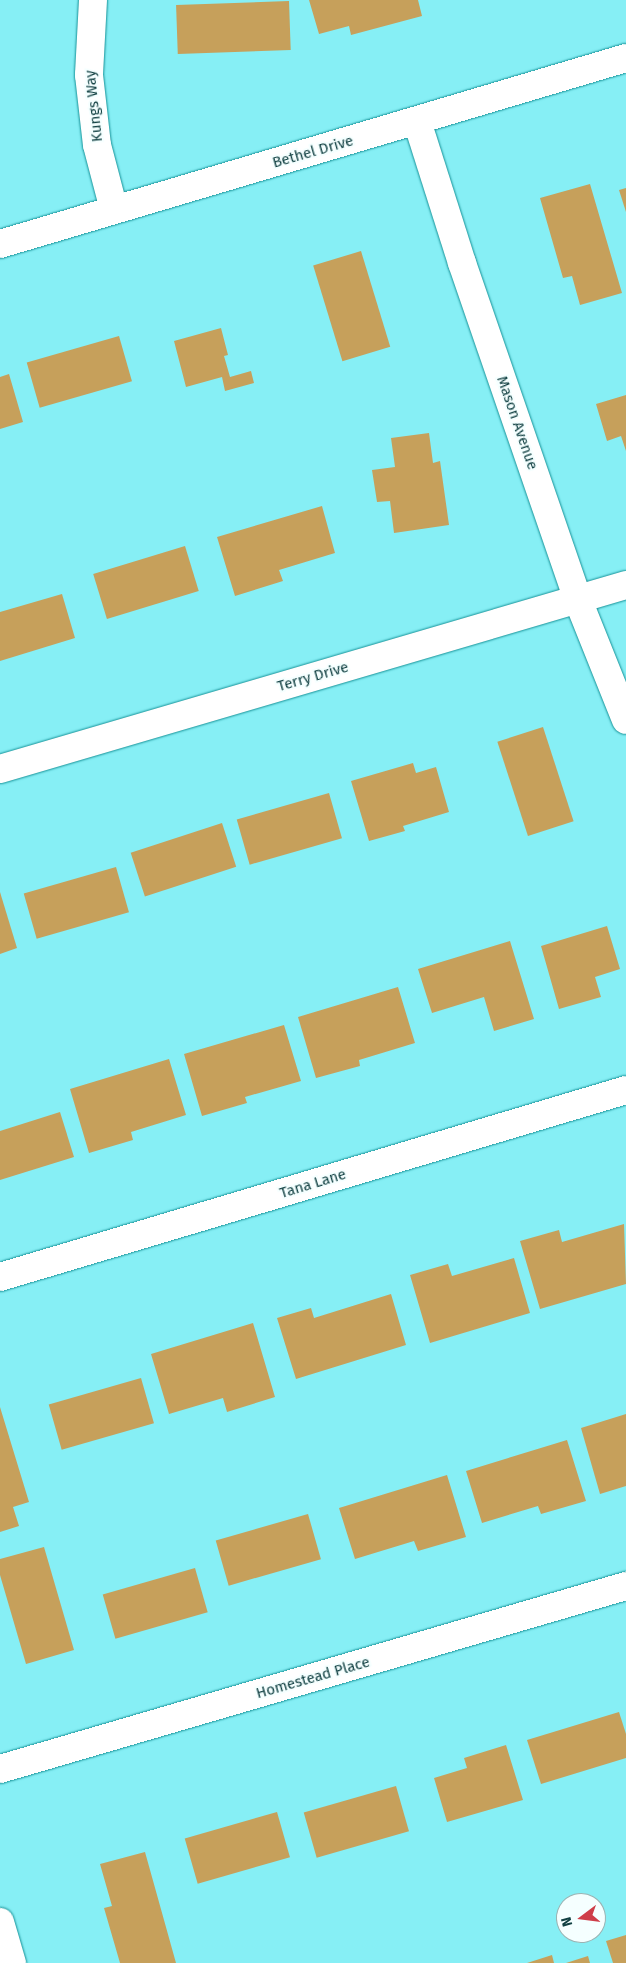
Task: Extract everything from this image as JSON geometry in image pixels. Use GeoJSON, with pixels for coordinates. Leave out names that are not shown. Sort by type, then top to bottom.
{"type":"FeatureCollection","features":[{"type":"Feature","properties":{"kind":"street","name":"Kungs Way"},"geometry":{"type":"LineString","coordinates":[[93,0],[89,75],[97,145],[114,210]]}},
{"type":"Feature","properties":{"kind":"street","name":"Bethel Drive"},"geometry":{"type":"LineString","coordinates":[[0,244],[417,122],[626,58]]}},
{"type":"Feature","properties":{"kind":"street","name":"Mason Avenue"},"geometry":{"type":"LineString","coordinates":[[417,122],[465,272],[578,600],[626,720]]}},
{"type":"Feature","properties":{"kind":"street","name":"Terry Drive"},"geometry":{"type":"LineString","coordinates":[[0,768],[626,585]]}},
{"type":"Feature","properties":{"kind":"street","name":"Tana Lane"},"geometry":{"type":"LineString","coordinates":[[0,1277],[626,1090]]}},
{"type":"Feature","properties":{"kind":"street","name":"Homestead Place"},"geometry":{"type":"LineString","coordinates":[[0,1770],[626,1586]]}},
{"type":"Feature","properties":{"kind":"street"},"geometry":{"type":"LineString","coordinates":[[0,1922],[12,1963]]}},
{"type":"Feature","properties":{"kind":"building"},"geometry":{"type":"Polygon","coordinates":[[[309,0],[418,0],[422,16],[351,35],[349,26],[319,34],[309,0]]]}},
{"type":"Feature","properties":{"kind":"building"},"geometry":{"type":"Polygon","coordinates":[[[289,1],[291,50],[178,54],[176,5],[289,1]]]}},
{"type":"Feature","properties":{"kind":"building"},"geometry":{"type":"Polygon","coordinates":[[[590,184],[622,293],[580,305],[572,276],[563,278],[540,198],[590,184]]]}},
{"type":"Feature","properties":{"kind":"building"},"geometry":{"type":"Polygon","coordinates":[[[626,188],[626,212],[619,190],[626,188]]]}},
{"type":"Feature","properties":{"kind":"building"},"geometry":{"type":"Polygon","coordinates":[[[361,251],[390,347],[342,361],[313,266],[361,251]]]}},
{"type":"Feature","properties":{"kind":"building"},"geometry":{"type":"Polygon","coordinates":[[[221,328],[228,355],[224,356],[230,377],[251,371],[254,383],[225,391],[222,377],[186,387],[174,341],[221,328]]]}},
{"type":"Feature","properties":{"kind":"building"},"geometry":{"type":"Polygon","coordinates":[[[119,336],[132,381],[40,408],[27,362],[119,336]]]}},
{"type":"Feature","properties":{"kind":"building"},"geometry":{"type":"Polygon","coordinates":[[[9,374],[23,422],[0,429],[0,377],[9,374]]]}},
{"type":"Feature","properties":{"kind":"building"},"geometry":{"type":"Polygon","coordinates":[[[626,395],[626,451],[621,436],[607,441],[596,404],[626,395]]]}},
{"type":"Feature","properties":{"kind":"building"},"geometry":{"type":"Polygon","coordinates":[[[429,433],[433,463],[440,461],[449,525],[394,533],[390,501],[377,502],[372,470],[395,467],[391,438],[429,433]]]}},
{"type":"Feature","properties":{"kind":"building"},"geometry":{"type":"Polygon","coordinates":[[[322,506],[335,553],[279,570],[283,581],[235,596],[217,537],[322,506]]]}},
{"type":"Feature","properties":{"kind":"building"},"geometry":{"type":"Polygon","coordinates":[[[185,546],[199,591],[107,619],[93,574],[185,546]]]}},
{"type":"Feature","properties":{"kind":"building"},"geometry":{"type":"Polygon","coordinates":[[[62,594],[75,638],[0,661],[0,612],[62,594]]]}},
{"type":"Feature","properties":{"kind":"building"},"geometry":{"type":"Polygon","coordinates":[[[543,727],[574,821],[528,836],[497,742],[543,727]]]}},
{"type":"Feature","properties":{"kind":"building"},"geometry":{"type":"Polygon","coordinates":[[[413,763],[416,773],[436,767],[449,812],[403,826],[405,831],[369,841],[351,781],[413,763]]]}},
{"type":"Feature","properties":{"kind":"building"},"geometry":{"type":"Polygon","coordinates":[[[329,793],[342,838],[250,865],[237,819],[329,793]]]}},
{"type":"Feature","properties":{"kind":"building"},"geometry":{"type":"Polygon","coordinates":[[[222,823],[236,867],[145,896],[131,853],[222,823]]]}},
{"type":"Feature","properties":{"kind":"building"},"geometry":{"type":"Polygon","coordinates":[[[116,867],[129,912],[37,939],[24,893],[116,867]]]}},
{"type":"Feature","properties":{"kind":"building"},"geometry":{"type":"Polygon","coordinates":[[[0,892],[17,948],[0,954],[0,892]]]}},
{"type":"Feature","properties":{"kind":"building"},"geometry":{"type":"Polygon","coordinates":[[[607,926],[620,969],[595,977],[601,997],[559,1009],[541,946],[607,926]]]}},
{"type":"Feature","properties":{"kind":"building"},"geometry":{"type":"Polygon","coordinates":[[[510,941],[534,1019],[494,1031],[484,997],[432,1013],[418,969],[510,941]]]}},
{"type":"Feature","properties":{"kind":"building"},"geometry":{"type":"Polygon","coordinates":[[[398,987],[415,1043],[359,1060],[360,1066],[316,1078],[298,1017],[398,987]]]}},
{"type":"Feature","properties":{"kind":"building"},"geometry":{"type":"Polygon","coordinates":[[[284,1025],[301,1081],[245,1097],[247,1103],[202,1116],[184,1054],[284,1025]]]}},
{"type":"Feature","properties":{"kind":"building"},"geometry":{"type":"Polygon","coordinates":[[[169,1059],[186,1115],[131,1132],[133,1140],[89,1153],[70,1089],[169,1059]]]}},
{"type":"Feature","properties":{"kind":"building"},"geometry":{"type":"Polygon","coordinates":[[[60,1112],[74,1157],[0,1180],[0,1131],[60,1112]]]}},
{"type":"Feature","properties":{"kind":"building"},"geometry":{"type":"Polygon","coordinates":[[[624,1224],[626,1284],[540,1309],[520,1241],[559,1230],[562,1242],[624,1224]]]}},
{"type":"Feature","properties":{"kind":"building"},"geometry":{"type":"Polygon","coordinates":[[[514,1258],[530,1313],[430,1343],[410,1275],[448,1264],[452,1276],[514,1258]]]}},
{"type":"Feature","properties":{"kind":"building"},"geometry":{"type":"Polygon","coordinates":[[[391,1294],[406,1345],[296,1379],[277,1318],[311,1308],[314,1318],[391,1294]]]}},
{"type":"Feature","properties":{"kind":"building"},"geometry":{"type":"Polygon","coordinates":[[[253,1323],[275,1397],[227,1412],[223,1398],[169,1414],[151,1354],[253,1323]]]}},
{"type":"Feature","properties":{"kind":"building"},"geometry":{"type":"Polygon","coordinates":[[[141,1378],[154,1423],[62,1450],[49,1404],[141,1378]]]}},
{"type":"Feature","properties":{"kind":"building"},"geometry":{"type":"Polygon","coordinates":[[[0,1407],[29,1502],[13,1507],[19,1526],[0,1532],[0,1407]]]}},
{"type":"Feature","properties":{"kind":"building"},"geometry":{"type":"Polygon","coordinates":[[[626,1414],[626,1486],[600,1494],[581,1428],[626,1414]]]}},
{"type":"Feature","properties":{"kind":"building"},"geometry":{"type":"Polygon","coordinates":[[[567,1440],[586,1501],[541,1514],[538,1506],[482,1523],[466,1471],[567,1440]]]}},
{"type":"Feature","properties":{"kind":"building"},"geometry":{"type":"Polygon","coordinates":[[[447,1475],[466,1537],[418,1551],[414,1541],[355,1559],[339,1508],[447,1475]]]}},
{"type":"Feature","properties":{"kind":"building"},"geometry":{"type":"Polygon","coordinates":[[[308,1514],[321,1559],[229,1586],[216,1540],[308,1514]]]}},
{"type":"Feature","properties":{"kind":"building"},"geometry":{"type":"Polygon","coordinates":[[[44,1547],[74,1650],[26,1664],[0,1575],[0,1559],[44,1547]]]}},
{"type":"Feature","properties":{"kind":"building"},"geometry":{"type":"Polygon","coordinates":[[[195,1568],[208,1612],[115,1639],[103,1594],[195,1568]]]}},
{"type":"Feature","properties":{"kind":"building"},"geometry":{"type":"Polygon","coordinates":[[[619,1712],[626,1734],[626,1758],[541,1784],[527,1740],[619,1712]]]}},
{"type":"Feature","properties":{"kind":"building"},"geometry":{"type":"Polygon","coordinates":[[[506,1745],[523,1800],[447,1822],[434,1778],[467,1768],[464,1758],[506,1745]]]}},
{"type":"Feature","properties":{"kind":"building"},"geometry":{"type":"Polygon","coordinates":[[[396,1786],[409,1831],[317,1858],[304,1812],[396,1786]]]}},
{"type":"Feature","properties":{"kind":"building"},"geometry":{"type":"Polygon","coordinates":[[[277,1812],[290,1857],[198,1884],[185,1838],[277,1812]]]}},
{"type":"Feature","properties":{"kind":"building"},"geometry":{"type":"Polygon","coordinates":[[[145,1852],[176,1963],[120,1963],[104,1908],[112,1906],[100,1864],[145,1852]]]}},
{"type":"Feature","properties":{"kind":"building"},"geometry":{"type":"Polygon","coordinates":[[[626,1935],[626,1963],[613,1963],[606,1941],[626,1935]]]}},
{"type":"Feature","properties":{"kind":"building"},"geometry":{"type":"Polygon","coordinates":[[[552,1955],[554,1963],[527,1963],[552,1955]]]}},
{"type":"Feature","properties":{"kind":"building"},"geometry":{"type":"Polygon","coordinates":[[[588,1956],[590,1963],[566,1963],[588,1956]]]}}]}
